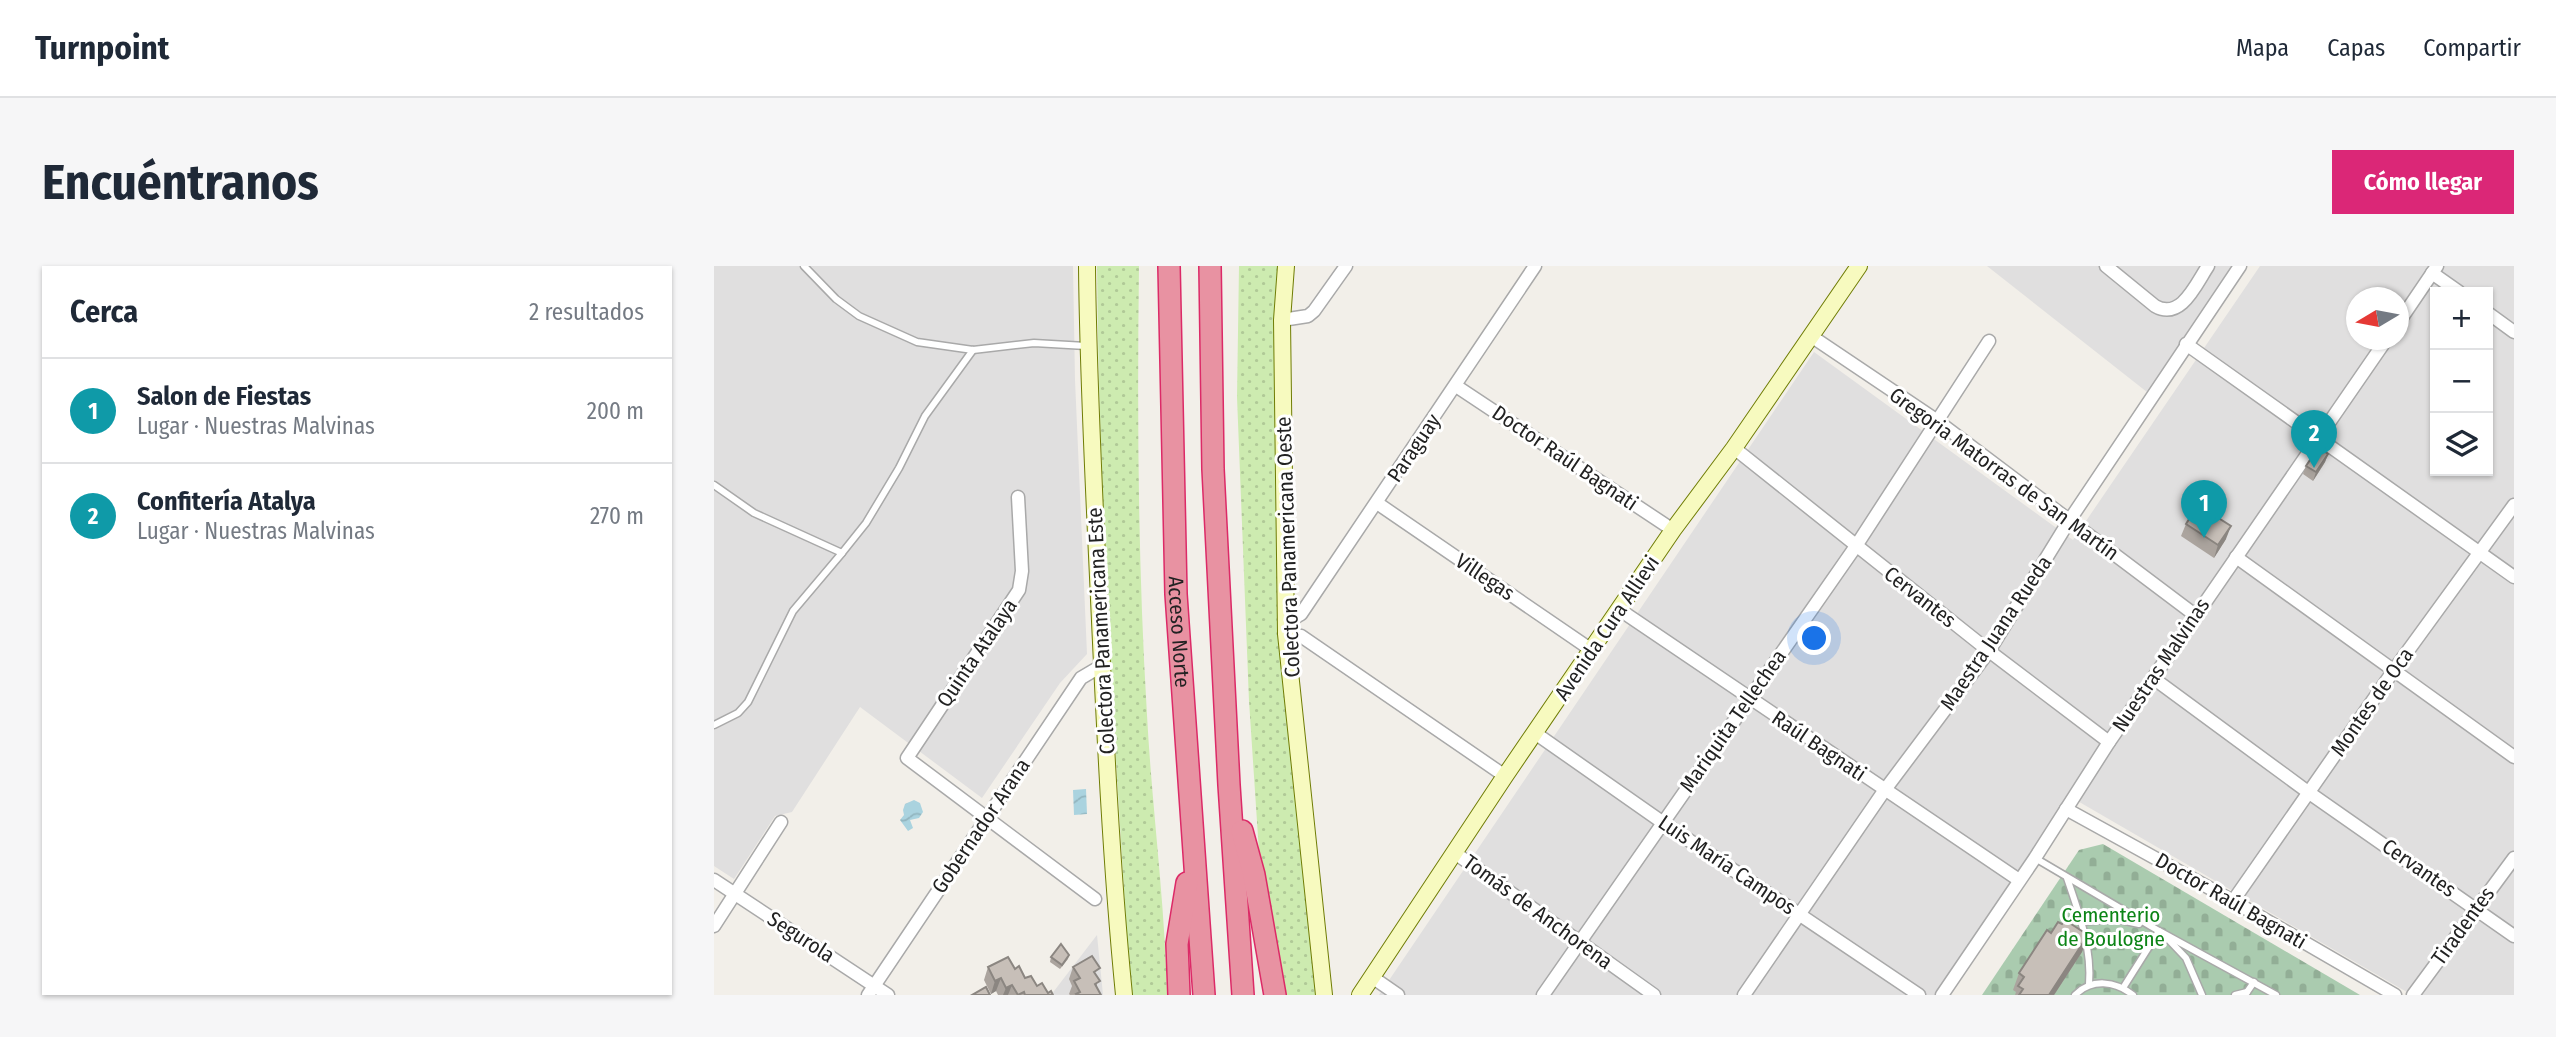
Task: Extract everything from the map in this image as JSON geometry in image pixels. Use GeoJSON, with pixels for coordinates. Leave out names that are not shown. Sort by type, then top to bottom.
{"type":"FeatureCollection","features":[{"type":"Feature","properties":{"kind":"highway","name":"Acceso Norte"},"geometry":{"type":"LineString","coordinates":[[1169,266],[1176,594],[1204,995]]}},
{"type":"Feature","properties":{"kind":"highway","name":"Acceso Norte"},"geometry":{"type":"LineString","coordinates":[[1210,266],[1213,470],[1229,785],[1244,995]]}},
{"type":"Feature","properties":{"kind":"highway"},"geometry":{"type":"LineString","coordinates":[[1229,785],[1254,875],[1275,995]]}},
{"type":"Feature","properties":{"kind":"highway"},"geometry":{"type":"LineString","coordinates":[[1179,995],[1177,943],[1193,846]]}},
{"type":"Feature","properties":{"kind":"street","name":"Colectora Panamericana Este"},"geometry":{"type":"LineString","coordinates":[[1087,266],[1102,665],[1116,911],[1124,995]]}},
{"type":"Feature","properties":{"kind":"street","name":"Colectora Panamericana Oeste"},"geometry":{"type":"LineString","coordinates":[[1286,266],[1282,320],[1287,628],[1324,995]]}},
{"type":"Feature","properties":{"kind":"street"},"geometry":{"type":"LineString","coordinates":[[1282,320],[1308,316],[1314,311],[1346,266]]}},
{"type":"Feature","properties":{"kind":"street","name":"Paraguay"},"geometry":{"type":"LineString","coordinates":[[1287,628],[1301,614],[1535,266]]}},
{"type":"Feature","properties":{"kind":"street","name":"Avenida Cura Allievi"},"geometry":{"type":"LineString","coordinates":[[1360,995],[1673,530],[1734,448],[1859,266]]}},
{"type":"Feature","properties":{"kind":"street"},"geometry":{"type":"LineString","coordinates":[[2106,266],[2163,311],[2170,311],[2182,303],[2208,266]]}},
{"type":"Feature","properties":{"kind":"street","name":"Maestra Juana Rueda"},"geometry":{"type":"LineString","coordinates":[[1744,995],[1884,791],[1989,651],[2069,521],[2240,266]]}},
{"type":"Feature","properties":{"kind":"street"},"geometry":{"type":"LineString","coordinates":[[2409,308],[2435,270],[2454,287]]}},
{"type":"Feature","properties":{"kind":"street"},"geometry":{"type":"LineString","coordinates":[[2493,317],[2514,332]]}},
{"type":"Feature","properties":{"kind":"street","name":"Gregoria Matorras de San Martín"},"geometry":{"type":"LineString","coordinates":[[1811,336],[1936,420],[2195,615]]}},
{"type":"Feature","properties":{"kind":"street","name":"Mariquita Tellechea"},"geometry":{"type":"LineString","coordinates":[[1543,995],[1856,546],[1989,341]]}},
{"type":"Feature","properties":{"kind":"street"},"geometry":{"type":"LineString","coordinates":[[2186,344],[2514,577]]}},
{"type":"Feature","properties":{"kind":"street","name":"Nuestras Malvinas"},"geometry":{"type":"LineString","coordinates":[[1942,995],[2195,615],[2379,350]]}},
{"type":"Feature","properties":{"kind":"street","name":"Doctor Raúl Bagnati"},"geometry":{"type":"LineString","coordinates":[[1456,386],[1673,530]]}},
{"type":"Feature","properties":{"kind":"street","name":"Cervantes"},"geometry":{"type":"LineString","coordinates":[[1734,448],[1989,651],[2109,742]]}},
{"type":"Feature","properties":{"kind":"street","name":"Quinta Atalaya"},"geometry":{"type":"LineString","coordinates":[[986,818],[907,758],[1019,590],[1022,571],[1018,497]]}},
{"type":"Feature","properties":{"kind":"street","name":"Villegas"},"geometry":{"type":"LineString","coordinates":[[1377,503],[1593,651]]}},
{"type":"Feature","properties":{"kind":"street","name":"Montes de Oca"},"geometry":{"type":"LineString","coordinates":[[2233,901],[2394,670],[2514,505]]}},
{"type":"Feature","properties":{"kind":"street"},"geometry":{"type":"LineString","coordinates":[[2236,557],[2514,757]]}},
{"type":"Feature","properties":{"kind":"street","name":"Raúl Bagnati"},"geometry":{"type":"LineString","coordinates":[[1620,610],[2019,880]]}},
{"type":"Feature","properties":{"kind":"street"},"geometry":{"type":"LineString","coordinates":[[1287,628],[1505,776]]}},
{"type":"Feature","properties":{"kind":"street","name":"Gobernador Arana"},"geometry":{"type":"LineString","coordinates":[[871,990],[1081,678],[1102,665]]}},
{"type":"Feature","properties":{"kind":"street","name":"Cervantes"},"geometry":{"type":"LineString","coordinates":[[2153,678],[2308,792],[2514,936]]}},
{"type":"Feature","properties":{"kind":"street","name":"Luis María Campos"},"geometry":{"type":"LineString","coordinates":[[1535,733],[1919,995]]}},
{"type":"Feature","properties":{"kind":"street","name":"Doctor Raúl Bagnati"},"geometry":{"type":"LineString","coordinates":[[2066,808],[2395,995]]}},
{"type":"Feature","properties":{"kind":"street"},"geometry":{"type":"LineString","coordinates":[[986,818],[1095,900]]}},
{"type":"Feature","properties":{"kind":"street"},"geometry":{"type":"LineString","coordinates":[[714,926],[781,822]]}},
{"type":"Feature","properties":{"kind":"street","name":"Tomás de Anchorena"},"geometry":{"type":"LineString","coordinates":[[1455,853],[1654,995]]}},
{"type":"Feature","properties":{"kind":"street","name":"Tiradentes"},"geometry":{"type":"LineString","coordinates":[[2413,995],[2514,858]]}},
{"type":"Feature","properties":{"kind":"street","name":"Segurola"},"geometry":{"type":"LineString","coordinates":[[714,880],[871,990],[888,995]]}},
{"type":"Feature","properties":{"kind":"street"},"geometry":{"type":"LineString","coordinates":[[1372,977],[1398,995]]}},
{"type":"Feature","properties":{"kind":"lane"},"geometry":{"type":"LineString","coordinates":[[804,266],[836,299],[859,316],[918,342],[973,350],[1034,343],[1088,346]]}},
{"type":"Feature","properties":{"kind":"lane"},"geometry":{"type":"LineString","coordinates":[[714,725],[738,713],[747,702],[793,611],[866,523],[899,468],[925,416],[973,350]]}},
{"type":"Feature","properties":{"kind":"lane"},"geometry":{"type":"LineString","coordinates":[[714,485],[754,513],[842,553]]}},
{"type":"Feature","properties":{"kind":"lane"},"geometry":{"type":"LineString","coordinates":[[2035,858],[2159,931],[2276,995]]}},
{"type":"Feature","properties":{"kind":"lane"},"geometry":{"type":"LineString","coordinates":[[2067,878],[2081,922],[2091,969],[2089,985]]}},
{"type":"Feature","properties":{"kind":"lane"},"geometry":{"type":"LineString","coordinates":[[2081,922],[2116,919],[2159,931],[2186,958],[2202,995]]}},
{"type":"Feature","properties":{"kind":"lane"},"geometry":{"type":"LineString","coordinates":[[2123,988],[2159,931]]}},
{"type":"Feature","properties":{"kind":"lane"},"geometry":{"type":"LineString","coordinates":[[2235,995],[2246,994],[2254,982]]}},
{"type":"Feature","properties":{"kind":"lane"},"geometry":{"type":"LineString","coordinates":[[2074,995],[2089,985],[2112,983],[2133,995]]}},
{"type":"Feature","properties":{"kind":"shaded area"},"geometry":{"type":"Polygon","coordinates":[[[714,266],[1073,266],[1075,380],[1087,654],[1060,683],[982,798],[860,707],[792,812],[775,816],[734,879],[714,866],[714,266]]]}},
{"type":"Feature","properties":{"kind":"shaded area"},"geometry":{"type":"Polygon","coordinates":[[[1987,266],[2240,266],[2152,396],[1987,266]]]}},
{"type":"Feature","properties":{"kind":"shaded area"},"geometry":{"type":"Polygon","coordinates":[[[2260,266],[2514,266],[2514,995],[2412,995],[2069,796],[1936,995],[1379,995],[1814,352],[2073,540],[2260,266]]]}},
{"type":"Feature","properties":{"kind":"shaded area"},"geometry":{"type":"Polygon","coordinates":[[[1097,935],[1103,995],[1051,995],[1097,935]]]}},
{"type":"Feature","properties":{"kind":"green space"},"geometry":{"type":"Polygon","coordinates":[[[1097,266],[1139,266],[1138,435],[1144,659],[1167,995],[1131,995],[1130,986],[1104,536],[1097,266]]]}},
{"type":"Feature","properties":{"kind":"green space"},"geometry":{"type":"Polygon","coordinates":[[[1239,266],[1281,266],[1282,634],[1320,995],[1282,995],[1262,897],[1249,701],[1237,397],[1239,266]]]}},
{"type":"Feature","properties":{"kind":"green space","name":"Cementerio de Boulogne"},"geometry":{"type":"Polygon","coordinates":[[[2103,844],[2360,995],[1982,995],[2079,850],[2103,844]]]}},
{"type":"Feature","properties":{"kind":"water"},"geometry":{"type":"Polygon","coordinates":[[[1086,789],[1087,814],[1074,815],[1073,790],[1086,789]]]}},
{"type":"Feature","properties":{"kind":"water"},"geometry":{"type":"Polygon","coordinates":[[[914,800],[920,803],[923,812],[919,818],[910,820],[913,828],[908,831],[900,820],[904,815],[905,804],[914,800]]]}},
{"type":"Feature","properties":{"kind":"building"},"geometry":{"type":"Polygon","coordinates":[[[2316,451],[2328,454],[2316,472],[2306,466],[2316,451]]]}},
{"type":"Feature","properties":{"kind":"building"},"geometry":{"type":"Polygon","coordinates":[[[2198,505],[2231,526],[2218,545],[2186,524],[2198,505]]]}},
{"type":"Feature","properties":{"kind":"building"},"geometry":{"type":"Polygon","coordinates":[[[2065,920],[2088,935],[2049,995],[2019,995],[2023,989],[2018,986],[2024,977],[2019,973],[2047,930],[2051,933],[2058,922],[2062,924],[2065,920]]]}},
{"type":"Feature","properties":{"kind":"building"},"geometry":{"type":"Polygon","coordinates":[[[1061,944],[1069,955],[1062,965],[1051,957],[1061,944]]]}},
{"type":"Feature","properties":{"kind":"building"},"geometry":{"type":"Polygon","coordinates":[[[1092,956],[1100,968],[1094,972],[1100,981],[1095,984],[1101,995],[1077,995],[1080,992],[1074,981],[1080,978],[1073,967],[1092,956]]]}},
{"type":"Feature","properties":{"kind":"building"},"geometry":{"type":"Polygon","coordinates":[[[1008,957],[1015,969],[1019,966],[1025,978],[1031,976],[1037,986],[1042,983],[1048,993],[1051,991],[1053,995],[1025,995],[1024,992],[1018,995],[1012,985],[1006,988],[1001,978],[995,981],[988,967],[1008,957]]]}},
{"type":"Feature","properties":{"kind":"building"},"geometry":{"type":"Polygon","coordinates":[[[986,987],[990,995],[972,995],[986,987]]]}},
{"type":"Feature","properties":{"kind":"place","name":"Confitería Atalya"},"geometry":{"type":"Point","coordinates":[2314,468]}},
{"type":"Feature","properties":{"kind":"place","name":"Salon de Fiestas"},"geometry":{"type":"Point","coordinates":[2204,538]}}]}
